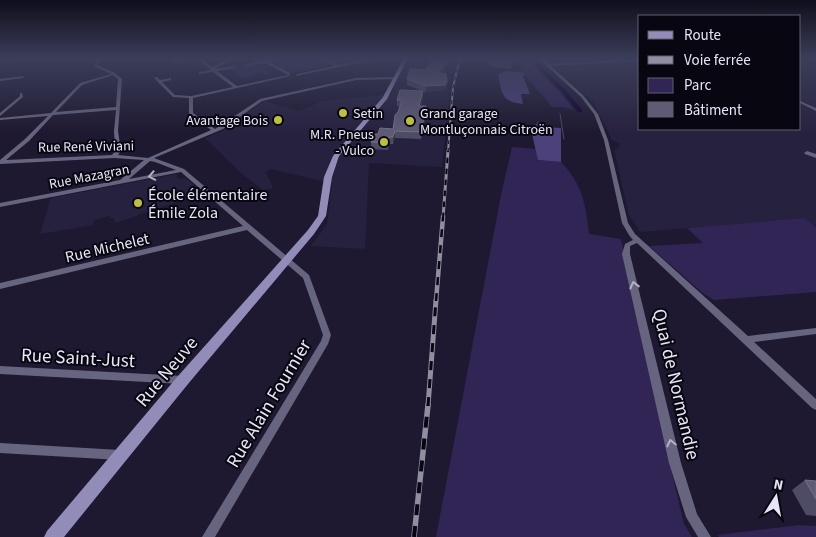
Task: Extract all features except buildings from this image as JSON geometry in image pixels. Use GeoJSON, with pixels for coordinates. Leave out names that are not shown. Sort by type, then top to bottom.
{"type":"FeatureCollection","features":[{"type":"Feature","properties":{"kind":"main road","name":"Rue Neuve"},"geometry":{"type":"LineString","coordinates":[[53,537],[183,380],[311,232],[322,216],[328,177],[336,156],[384,99],[393,83]]}},
{"type":"Feature","properties":{"kind":"street"},"geometry":{"type":"LineString","coordinates":[[0,162],[27,140],[81,84],[84,83]]}},
{"type":"Feature","properties":{"kind":"street"},"geometry":{"type":"LineString","coordinates":[[114,156],[118,151],[116,131],[120,83]]}},
{"type":"Feature","properties":{"kind":"street"},"geometry":{"type":"LineString","coordinates":[[162,83],[174,96],[191,98],[254,83]]}},
{"type":"Feature","properties":{"kind":"street"},"geometry":{"type":"LineString","coordinates":[[231,83],[236,87]]}},
{"type":"Feature","properties":{"kind":"street"},"geometry":{"type":"LineString","coordinates":[[121,182],[150,159],[215,132],[261,100],[338,83]]}},
{"type":"Feature","properties":{"kind":"street"},"geometry":{"type":"LineString","coordinates":[[567,83],[590,104],[606,140],[624,222],[636,241],[747,340],[816,405]]}},
{"type":"Feature","properties":{"kind":"street"},"geometry":{"type":"LineString","coordinates":[[0,115],[22,96],[21,94]]}},
{"type":"Feature","properties":{"kind":"street"},"geometry":{"type":"LineString","coordinates":[[191,98],[191,113],[215,132]]}},
{"type":"Feature","properties":{"kind":"street"},"geometry":{"type":"LineString","coordinates":[[801,102],[816,110]]}},
{"type":"Feature","properties":{"kind":"street"},"geometry":{"type":"LineString","coordinates":[[0,119],[118,108]]}},
{"type":"Feature","properties":{"kind":"street"},"geometry":{"type":"LineString","coordinates":[[807,153],[816,156]]}},
{"type":"Feature","properties":{"kind":"street","name":"Rue René Viviani"},"geometry":{"type":"LineString","coordinates":[[0,162],[114,156],[150,159],[167,163],[182,170],[287,260]]}},
{"type":"Feature","properties":{"kind":"street","name":"Rue Mazagran"},"geometry":{"type":"LineString","coordinates":[[0,205],[182,170]]}},
{"type":"Feature","properties":{"kind":"street","name":"Rue Michelet"},"geometry":{"type":"LineString","coordinates":[[0,286],[249,227]]}},
{"type":"Feature","properties":{"kind":"street","name":"Quai de Normandie"},"geometry":{"type":"LineString","coordinates":[[636,241],[627,245],[626,254],[683,490],[692,517],[705,537]]}},
{"type":"Feature","properties":{"kind":"street","name":"Rue Alain Fournier"},"geometry":{"type":"LineString","coordinates":[[208,537],[325,342],[327,335],[306,277],[287,260]]}},
{"type":"Feature","properties":{"kind":"street"},"geometry":{"type":"LineString","coordinates":[[747,340],[816,331]]}},
{"type":"Feature","properties":{"kind":"street","name":"Rue Saint-Just"},"geometry":{"type":"LineString","coordinates":[[0,370],[183,380]]}},
{"type":"Feature","properties":{"kind":"street"},"geometry":{"type":"LineString","coordinates":[[0,448],[122,455]]}},
{"type":"Feature","properties":{"kind":"shaded area"},"geometry":{"type":"Polygon","coordinates":[[[396,83],[451,83],[442,167],[369,163],[365,249],[311,246],[327,224],[332,183],[270,169],[266,172],[273,188],[263,190],[241,173],[205,138],[222,131],[264,101],[299,111],[323,101],[391,94],[396,83]]]}},
{"type":"Feature","properties":{"kind":"shaded area"},"geometry":{"type":"Polygon","coordinates":[[[500,83],[526,83],[530,94],[521,94],[523,104],[516,103],[506,99],[500,83]]]}},
{"type":"Feature","properties":{"kind":"shaded area"},"geometry":{"type":"Polygon","coordinates":[[[572,83],[638,83],[638,130],[801,130],[801,83],[816,83],[816,227],[804,218],[640,232],[629,215],[614,150],[619,148],[620,144],[612,140],[594,103],[572,83]]]}},
{"type":"Feature","properties":{"kind":"shaded area"},"geometry":{"type":"Polygon","coordinates":[[[539,121],[541,127],[561,128],[561,162],[538,160],[531,130],[539,121]]]}},
{"type":"Feature","properties":{"kind":"shaded area"},"geometry":{"type":"Polygon","coordinates":[[[177,174],[177,178],[188,180],[204,194],[196,195],[116,223],[113,218],[110,219],[110,216],[94,220],[93,225],[40,234],[51,198],[177,174]]]}},
{"type":"Feature","properties":{"kind":"green space"},"geometry":{"type":"Polygon","coordinates":[[[532,83],[550,83],[574,110],[564,107],[552,107],[532,83]]]}},
{"type":"Feature","properties":{"kind":"green space"},"geometry":{"type":"Polygon","coordinates":[[[512,147],[536,149],[538,160],[561,162],[574,178],[582,195],[589,234],[621,239],[684,524],[692,537],[436,537],[501,195],[512,147]]]}},
{"type":"Feature","properties":{"kind":"green space"},"geometry":{"type":"Polygon","coordinates":[[[804,218],[816,227],[816,292],[714,300],[704,294],[649,246],[703,243],[687,228],[804,218]]]}},
{"type":"Feature","properties":{"kind":"green space"},"geometry":{"type":"Polygon","coordinates":[[[799,525],[816,526],[816,537],[719,537],[718,535],[799,525]]]}},
{"type":"Feature","properties":{"kind":"waterway"},"geometry":{"type":"LineString","coordinates":[[556,83],[580,111]]}},
{"type":"Feature","properties":{"kind":"waterway"},"geometry":{"type":"LineString","coordinates":[[560,114],[564,139]]}},
{"type":"Feature","properties":{"kind":"railway"},"geometry":{"type":"LineString","coordinates":[[448,152],[454,83]]}},
{"type":"Feature","properties":{"kind":"railway"},"geometry":{"type":"LineString","coordinates":[[443,218],[448,151]]}},
{"type":"Feature","properties":{"kind":"railway"},"geometry":{"type":"LineString","coordinates":[[436,301],[443,217]]}},
{"type":"Feature","properties":{"kind":"railway"},"geometry":{"type":"LineString","coordinates":[[428,406],[436,300]]}},
{"type":"Feature","properties":{"kind":"railway"},"geometry":{"type":"LineString","coordinates":[[414,537],[428,405]]}},
{"type":"Feature","properties":{"kind":"place","name":"Setin"},"geometry":{"type":"Point","coordinates":[343,113]}},
{"type":"Feature","properties":{"kind":"place","name":"Avantage Bois"},"geometry":{"type":"Point","coordinates":[278,120]}},
{"type":"Feature","properties":{"kind":"place","name":"Grand garage Montluçonnais Citroën"},"geometry":{"type":"Point","coordinates":[410,121]}},
{"type":"Feature","properties":{"kind":"place","name":"M.R. Pneus - Vulco"},"geometry":{"type":"Point","coordinates":[384,142]}},
{"type":"Feature","properties":{"kind":"place","name":"École élémentaire Émile Zola"},"geometry":{"type":"Point","coordinates":[138,203]}}]}
